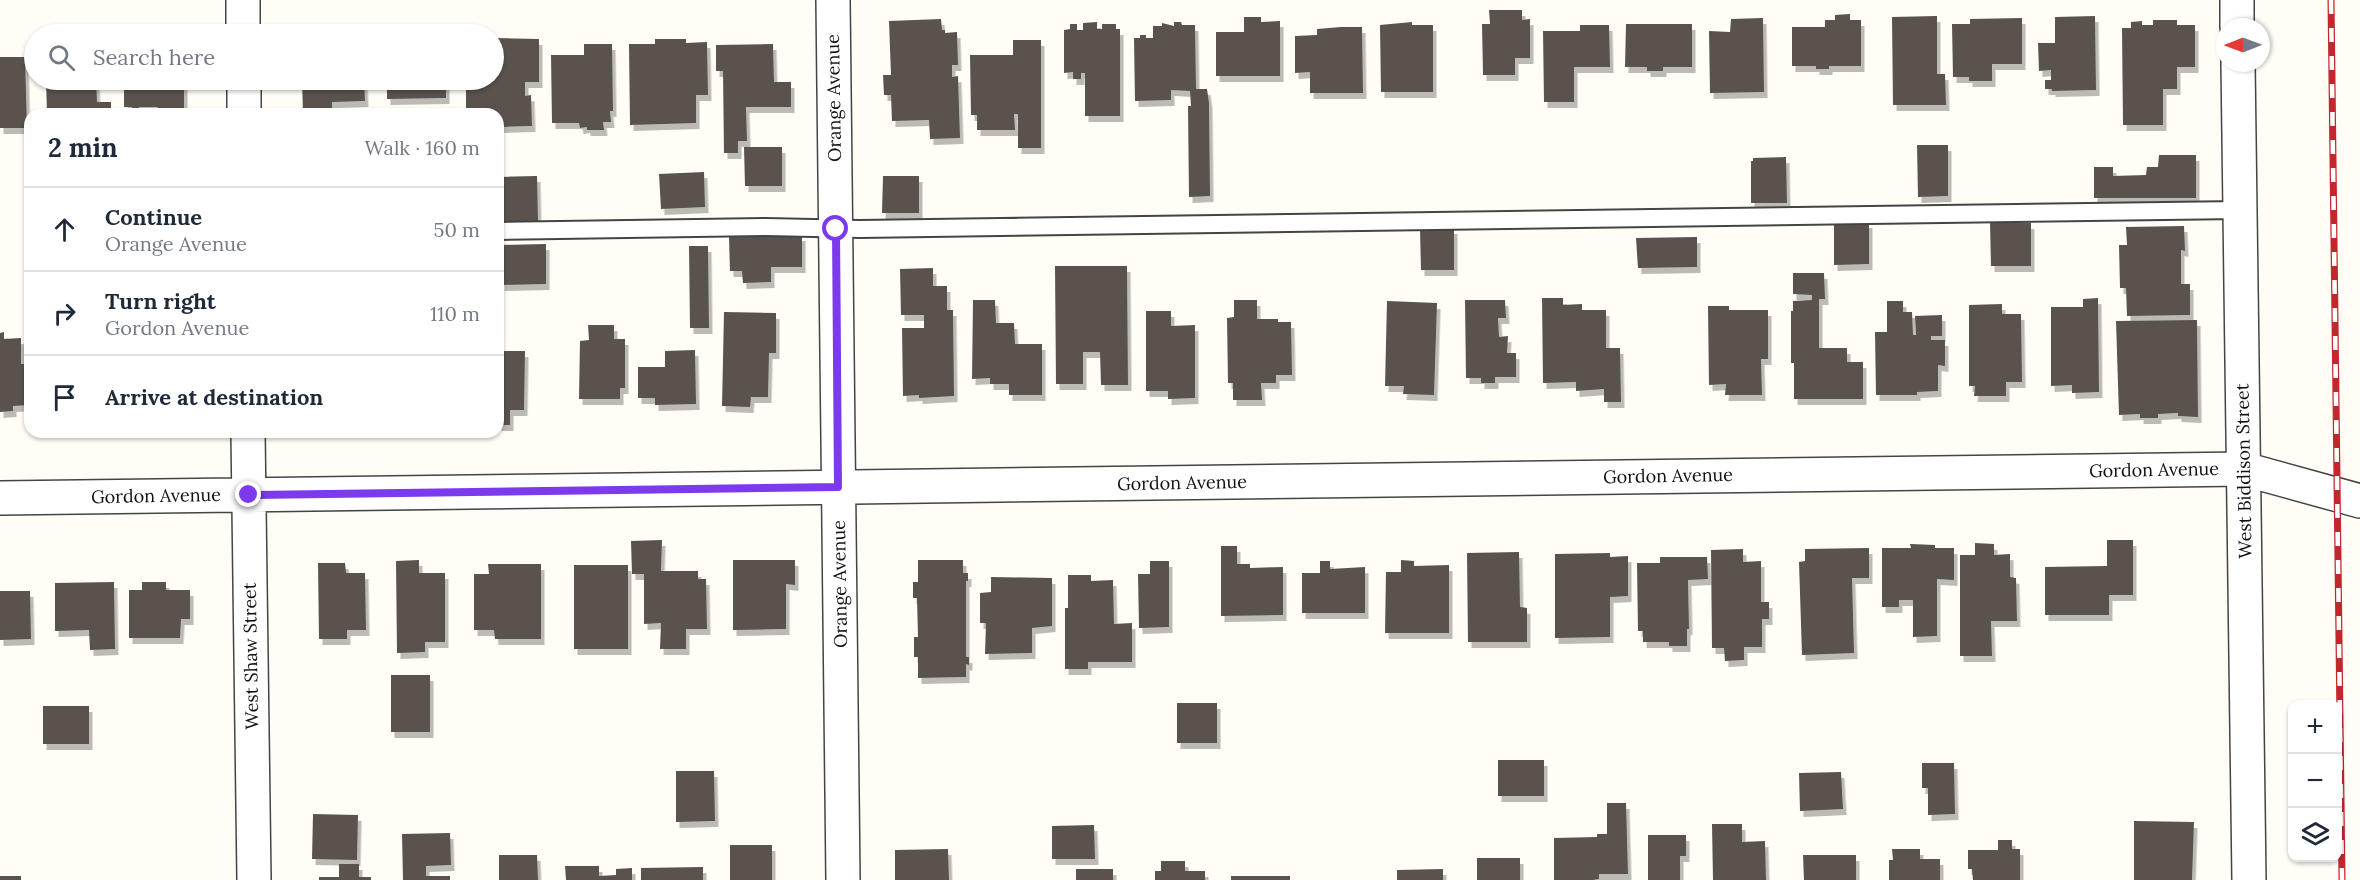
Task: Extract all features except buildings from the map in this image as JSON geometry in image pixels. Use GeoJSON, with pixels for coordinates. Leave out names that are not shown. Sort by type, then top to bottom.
{"type":"FeatureCollection","features":[{"type":"Feature","properties":{"kind":"street"},"geometry":{"type":"LineString","coordinates":[[243,0],[243,24]]}},
{"type":"Feature","properties":{"kind":"street","name":"Orange Avenue"},"geometry":{"type":"LineString","coordinates":[[833,0],[843,880]]}},
{"type":"Feature","properties":{"kind":"street"},"geometry":{"type":"LineString","coordinates":[[2237,0],[2237,18]]}},
{"type":"Feature","properties":{"kind":"street","name":"West Biddison Street"},"geometry":{"type":"LineString","coordinates":[[2238,72],[2249,880]]}},
{"type":"Feature","properties":{"kind":"street"},"geometry":{"type":"LineString","coordinates":[[244,90],[244,108]]}},
{"type":"Feature","properties":{"kind":"street","name":"West Shaw Street"},"geometry":{"type":"LineString","coordinates":[[248,438],[255,880]]}},
{"type":"Feature","properties":{"kind":"street","name":"Gordon Avenue"},"geometry":{"type":"LineString","coordinates":[[0,498],[2244,469],[2360,501]]}},
{"type":"Feature","properties":{"kind":"lane"},"geometry":{"type":"LineString","coordinates":[[504,231],[836,229],[2240,210]]}},
{"type":"Feature","properties":{"kind":"railway"},"geometry":{"type":"LineString","coordinates":[[2331,0],[2342,880]]}},
{"type":"Feature","properties":{"kind":"route"},"geometry":{"type":"LineString","coordinates":[[249,495],[838,487],[836,229]]}}]}
